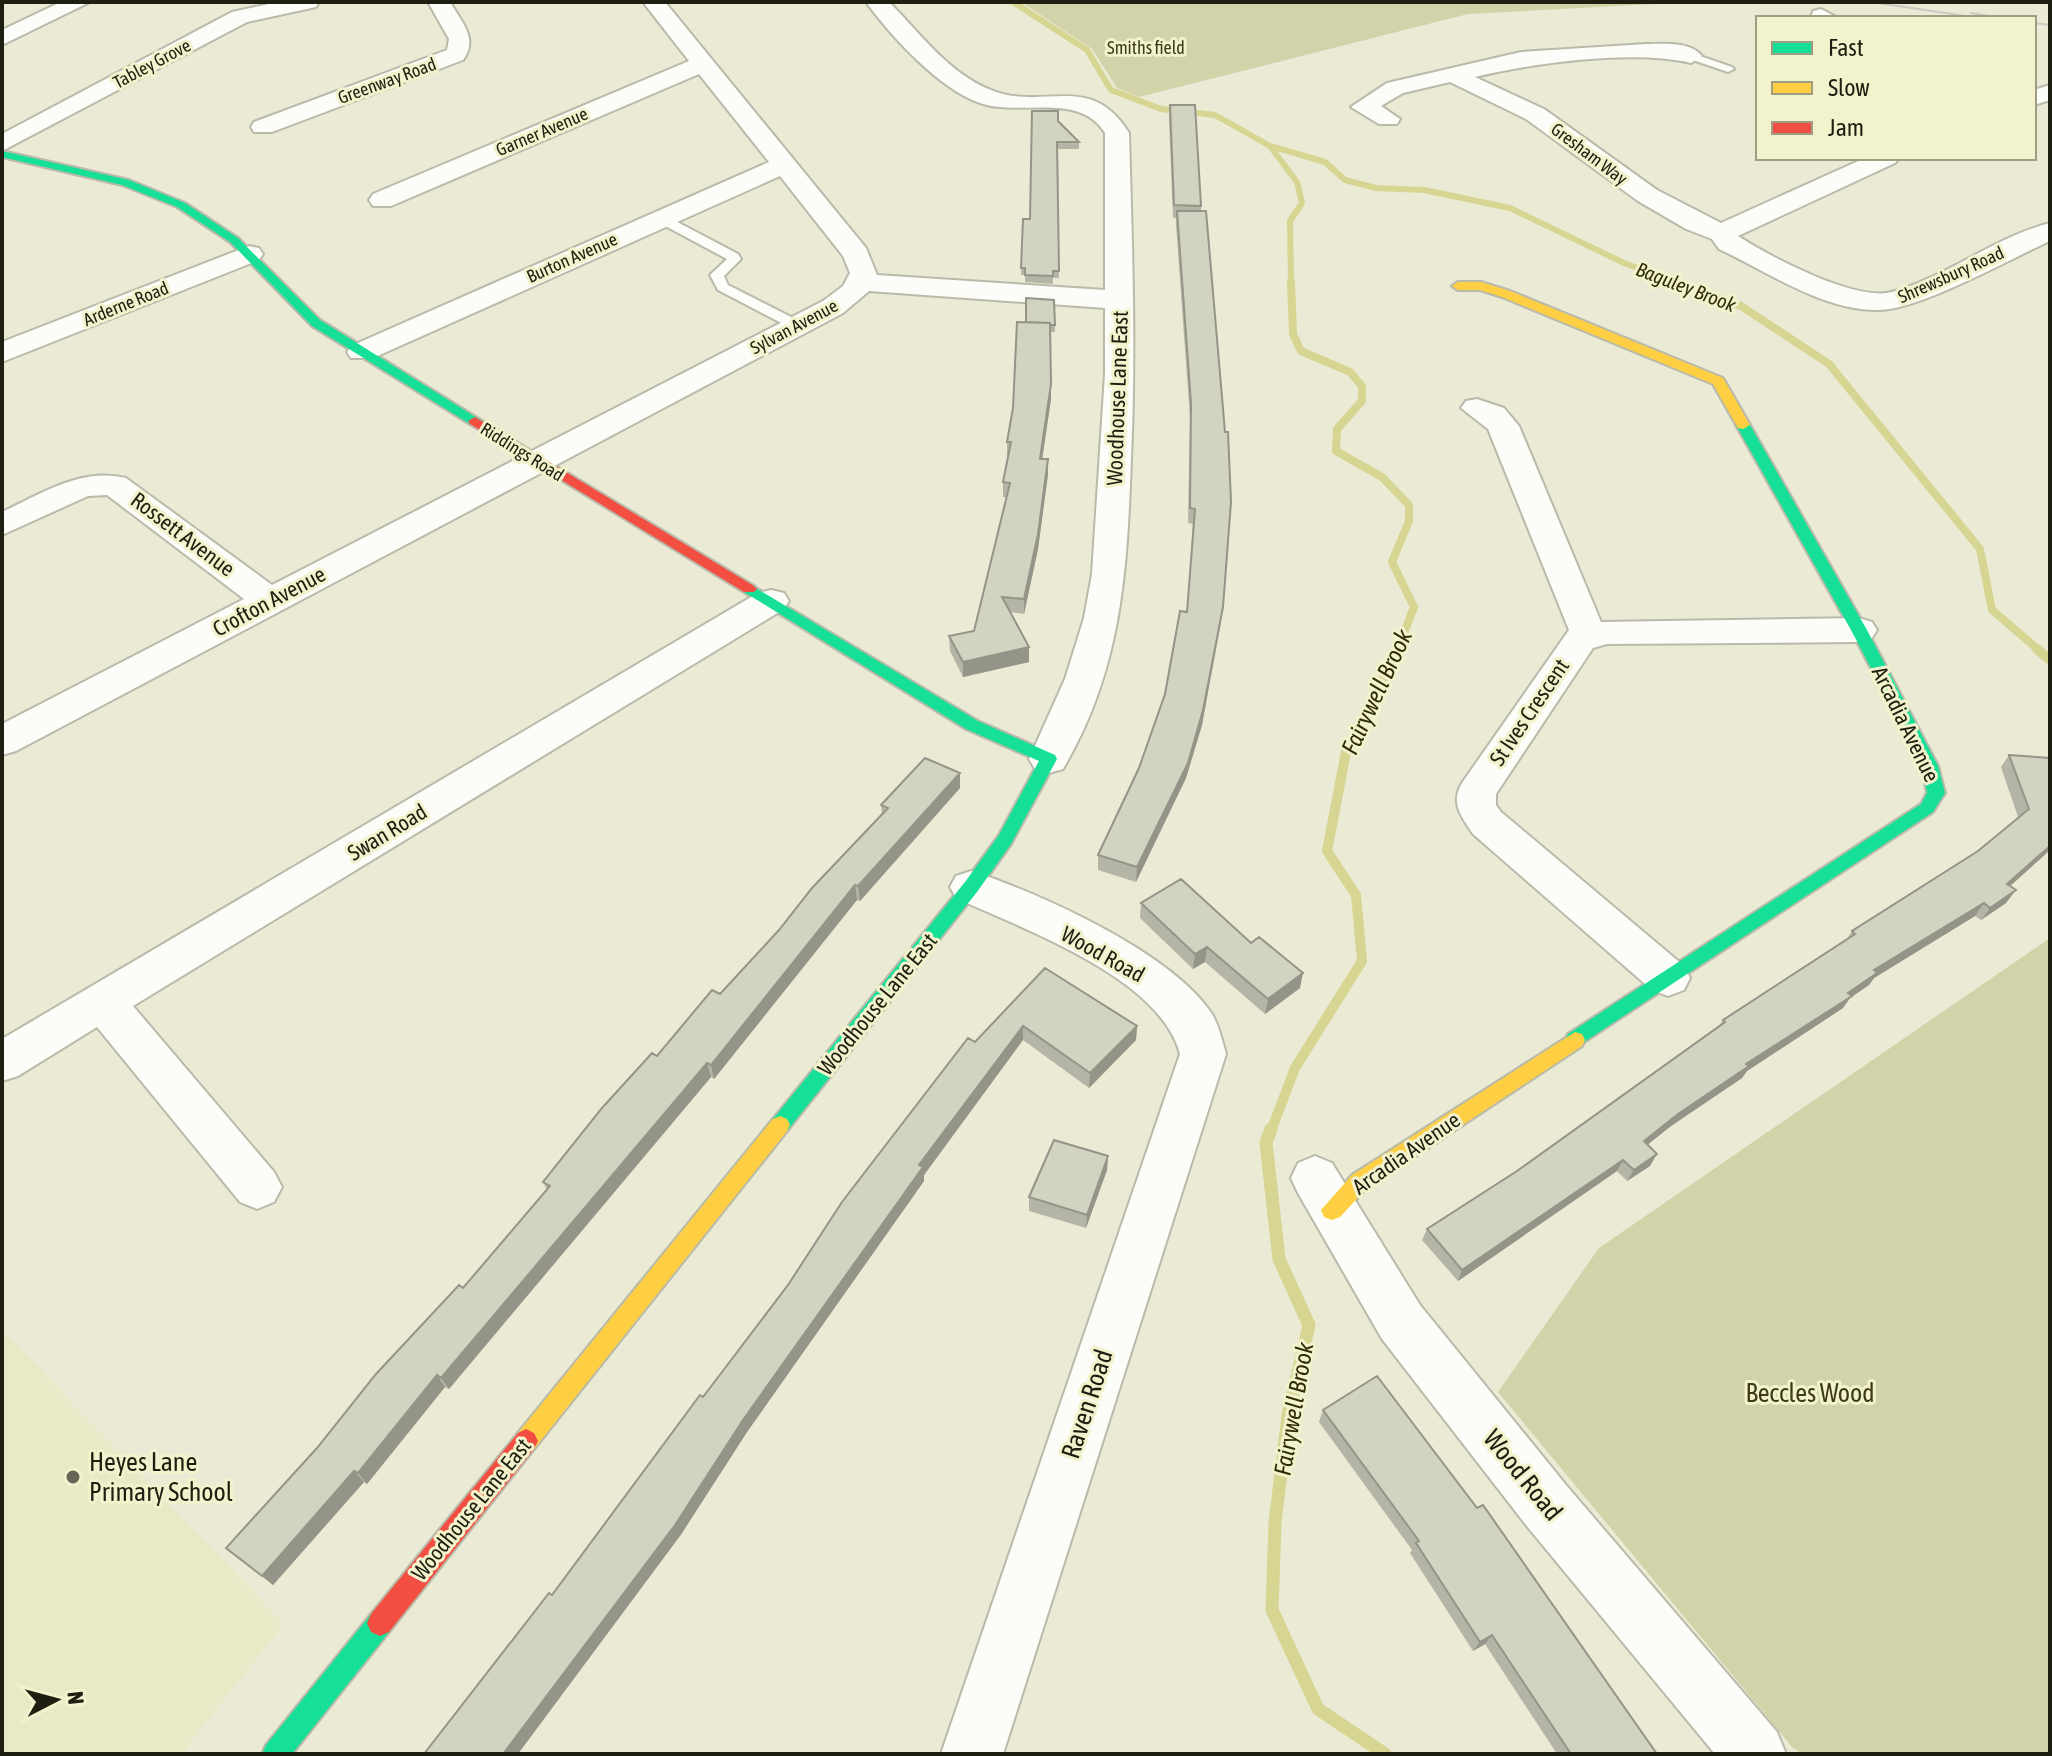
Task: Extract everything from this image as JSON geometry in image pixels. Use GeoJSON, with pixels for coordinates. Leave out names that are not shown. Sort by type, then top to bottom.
{"type":"FeatureCollection","features":[{"type":"Feature","properties":{"kind":"street"},"geometry":{"type":"LineString","coordinates":[[2,38],[79,2]]}},
{"type":"Feature","properties":{"kind":"street","name":"Tabley Grove"},"geometry":{"type":"LineString","coordinates":[[2,144],[240,17],[308,2]]}},
{"type":"Feature","properties":{"kind":"street","name":"Greenway Road"},"geometry":{"type":"LineString","coordinates":[[263,127],[455,55],[460,39],[439,2]]}},
{"type":"Feature","properties":{"kind":"street","name":"Sylvan Avenue"},"geometry":{"type":"LineString","coordinates":[[536,461],[798,326],[847,299],[861,282],[862,263],[856,254],[654,2]]}},
{"type":"Feature","properties":{"kind":"street","name":"Woodhouse Lane East"},"geometry":{"type":"LineString","coordinates":[[275,1754],[971,887],[1005,839],[1049,759],[1084,679],[1102,618],[1117,454],[1120,300],[1117,133],[1112,122],[1103,114],[1076,104],[989,98],[961,85],[877,2]]}},
{"type":"Feature","properties":{"kind":"street"},"geometry":{"type":"LineString","coordinates":[[1388,119],[1354,105],[1395,88],[1545,56],[1684,51]]}},
{"type":"Feature","properties":{"kind":"street","name":"Garner Avenue"},"geometry":{"type":"LineString","coordinates":[[382,200],[702,64]]}},
{"type":"Feature","properties":{"kind":"street","name":"Gresham Way"},"geometry":{"type":"LineString","coordinates":[[1456,76],[1534,114],[1635,189],[1703,227],[1722,233]]}},
{"type":"Feature","properties":{"kind":"street","name":"Riddings Road"},"geometry":{"type":"LineString","coordinates":[[2,154],[143,188],[199,215],[249,254],[316,323],[536,461],[972,725],[1049,759]]}},
{"type":"Feature","properties":{"kind":"street"},"geometry":{"type":"LineString","coordinates":[[1722,233],[1882,160]]}},
{"type":"Feature","properties":{"kind":"street","name":"Burton Avenue"},"geometry":{"type":"LineString","coordinates":[[362,352],[784,165]]}},
{"type":"Feature","properties":{"kind":"street","name":"Shrewsbury Road"},"geometry":{"type":"LineString","coordinates":[[1722,233],[1729,243],[1850,298],[1875,303],[1897,300],[2050,231]]}},
{"type":"Feature","properties":{"kind":"street","name":"Arderne Road"},"geometry":{"type":"LineString","coordinates":[[2,353],[249,254]]}},
{"type":"Feature","properties":{"kind":"street"},"geometry":{"type":"LineString","coordinates":[[861,282],[1120,300]]}},
{"type":"Feature","properties":{"kind":"street","name":"Arcadia Avenue"},"geometry":{"type":"LineString","coordinates":[[1323,1194],[1359,1182],[1935,800],[1937,780],[1859,630],[1718,381],[1506,294],[1481,286],[1458,286]]}},
{"type":"Feature","properties":{"kind":"street"},"geometry":{"type":"LineString","coordinates":[[1477,408],[1493,415],[1503,426],[1589,635],[1859,630]]}},
{"type":"Feature","properties":{"kind":"street","name":"Crofton Avenue"},"geometry":{"type":"LineString","coordinates":[[2,741],[536,461]]}},
{"type":"Feature","properties":{"kind":"street","name":"Rossett Avenue"},"geometry":{"type":"LineString","coordinates":[[2,525],[82,487],[114,485],[270,601]]}},
{"type":"Feature","properties":{"kind":"street","name":"Swan Road"},"geometry":{"type":"LineString","coordinates":[[2,1062],[771,601]]}},
{"type":"Feature","properties":{"kind":"street","name":"St Ives Crescent"},"geometry":{"type":"LineString","coordinates":[[1589,635],[1574,645],[1476,793],[1476,807],[1487,823],[1668,978]]}},
{"type":"Feature","properties":{"kind":"street","name":"Wood Road"},"geometry":{"type":"LineString","coordinates":[[971,887],[1112,954],[1151,980],[1194,1020],[1203,1040],[1203,1054]]}},
{"type":"Feature","properties":{"kind":"street"},"geometry":{"type":"LineString","coordinates":[[103,1002],[257,1187]]}},
{"type":"Feature","properties":{"kind":"street","name":"Raven Road"},"geometry":{"type":"LineString","coordinates":[[972,1754],[1203,1054]]}},
{"type":"Feature","properties":{"kind":"street","name":"Wood Road"},"geometry":{"type":"LineString","coordinates":[[1323,1194],[1401,1322],[1546,1505],[1755,1754]]}},
{"type":"Feature","properties":{"kind":"lane"},"geometry":{"type":"LineString","coordinates":[[1684,51],[1728,69]]}},
{"type":"Feature","properties":{"kind":"lane"},"geometry":{"type":"LineString","coordinates":[[660,218],[733,257],[717,275],[723,287],[798,326]]}},
{"type":"Feature","properties":{"kind":"shaded area","name":"Heyes Lane Primary School"},"geometry":{"type":"Polygon","coordinates":[[[2,1330],[284,1624],[181,1754],[2,1754],[2,1330]]]}},
{"type":"Feature","properties":{"kind":"green space","name":"Smiths field"},"geometry":{"type":"Polygon","coordinates":[[[1021,2],[1694,2],[1468,14],[1139,97],[1117,88],[1092,49],[1021,2]]]}},
{"type":"Feature","properties":{"kind":"green space","name":"Beccles Wood"},"geometry":{"type":"Polygon","coordinates":[[[2050,938],[2050,1754],[1802,1754],[1792,1747],[1498,1392],[1599,1248],[2050,938]]]}},
{"type":"Feature","properties":{"kind":"building"},"geometry":{"type":"Polygon","coordinates":[[[1170,105],[1195,105],[1201,206],[1174,205],[1170,105]]]}},
{"type":"Feature","properties":{"kind":"building"},"geometry":{"type":"Polygon","coordinates":[[[1032,111],[1058,111],[1058,121],[1079,142],[1057,142],[1059,271],[1053,271],[1053,276],[1025,275],[1025,268],[1021,268],[1023,219],[1030,219],[1032,111]]]}},
{"type":"Feature","properties":{"kind":"building"},"geometry":{"type":"Polygon","coordinates":[[[1177,211],[1206,211],[1225,432],[1228,432],[1231,502],[1223,607],[1203,710],[1188,763],[1137,867],[1098,855],[1139,768],[1165,694],[1180,611],[1187,612],[1195,509],[1190,508],[1191,403],[1177,211]]]}},
{"type":"Feature","properties":{"kind":"building"},"geometry":{"type":"Polygon","coordinates":[[[1026,298],[1054,300],[1055,325],[1026,322],[1026,298]]]}},
{"type":"Feature","properties":{"kind":"building"},"geometry":{"type":"Polygon","coordinates":[[[1017,322],[1050,323],[1051,384],[1040,459],[1048,459],[1038,534],[1024,599],[1002,597],[1029,647],[963,662],[949,636],[974,631],[1010,483],[1003,482],[1011,442],[1007,442],[1013,408],[1017,322]]]}},
{"type":"Feature","properties":{"kind":"building"},"geometry":{"type":"Polygon","coordinates":[[[2009,755],[2050,758],[2050,846],[2007,884],[2016,890],[1990,908],[1984,903],[1874,970],[1877,973],[1848,993],[1852,996],[1746,1064],[1749,1066],[1644,1141],[1657,1154],[1634,1170],[1623,1160],[1462,1270],[1427,1229],[1517,1171],[1725,1022],[1723,1020],[1855,934],[1852,931],[1978,851],[2029,809],[2009,755]]]}},
{"type":"Feature","properties":{"kind":"building"},"geometry":{"type":"Polygon","coordinates":[[[925,758],[960,773],[858,886],[855,885],[711,1065],[707,1063],[441,1378],[437,1375],[358,1473],[354,1471],[262,1576],[226,1548],[317,1448],[376,1374],[459,1285],[463,1288],[550,1186],[543,1182],[602,1108],[652,1053],[657,1056],[712,990],[720,994],[779,930],[812,888],[888,808],[881,805],[925,758]]]}},
{"type":"Feature","properties":{"kind":"building"},"geometry":{"type":"Polygon","coordinates":[[[1181,879],[1251,943],[1259,937],[1303,973],[1268,999],[1207,947],[1195,954],[1141,903],[1181,879]]]}},
{"type":"Feature","properties":{"kind":"building"},"geometry":{"type":"Polygon","coordinates":[[[1045,968],[1137,1026],[1090,1073],[1023,1026],[919,1165],[923,1167],[743,1420],[675,1525],[503,1754],[424,1754],[549,1593],[552,1595],[700,1395],[703,1397],[788,1285],[842,1202],[968,1038],[975,1042],[1045,968]]]}},
{"type":"Feature","properties":{"kind":"building"},"geometry":{"type":"Polygon","coordinates":[[[1054,1140],[1108,1156],[1087,1215],[1029,1197],[1054,1140]]]}},
{"type":"Feature","properties":{"kind":"building"},"geometry":{"type":"Polygon","coordinates":[[[1377,1376],[1477,1508],[1483,1505],[1657,1754],[1571,1754],[1492,1635],[1480,1642],[1416,1543],[1419,1541],[1323,1410],[1377,1376]]]}},
{"type":"Feature","properties":{"kind":"waterway","name":"Fairywell Brook"},"geometry":{"type":"LineString","coordinates":[[1013,2],[1087,50],[1111,90],[1161,109],[1215,115],[1270,146]]}},
{"type":"Feature","properties":{"kind":"waterway","name":"Baguley Brook"},"geometry":{"type":"LineString","coordinates":[[1270,146],[1325,162],[1345,180],[1376,188],[1424,190],[1510,208],[1624,263],[1679,283]]}},
{"type":"Feature","properties":{"kind":"waterway","name":"Fairywell Brook"},"geometry":{"type":"LineString","coordinates":[[1270,146],[1297,182],[1302,203],[1290,221],[1291,283]]}},
{"type":"Feature","properties":{"kind":"waterway","name":"Fairywell Brook"},"geometry":{"type":"LineString","coordinates":[[1291,281],[1293,334],[1301,351],[1350,372],[1362,386],[1362,401],[1337,429],[1336,451],[1382,477],[1409,505],[1409,521],[1392,562],[1414,607],[1397,651]]}},
{"type":"Feature","properties":{"kind":"waterway","name":"Baguley Brook"},"geometry":{"type":"LineString","coordinates":[[1673,281],[1741,306],[1829,364],[1980,549],[1992,610],[2040,651]]}},
{"type":"Feature","properties":{"kind":"waterway","name":"Baguley Brook"},"geometry":{"type":"LineString","coordinates":[[2037,649],[2050,660]]}},
{"type":"Feature","properties":{"kind":"waterway","name":"Fairywell Brook"},"geometry":{"type":"LineString","coordinates":[[1271,1131],[1295,1068],[1362,961],[1356,895],[1327,851],[1346,752],[1397,651]]}},
{"type":"Feature","properties":{"kind":"waterway","name":"Fairywell Brook"},"geometry":{"type":"LineString","coordinates":[[1271,1129],[1266,1143],[1279,1259],[1309,1325],[1288,1416],[1275,1523],[1272,1610],[1318,1709],[1385,1754]]}},
{"type":"Feature","properties":{"kind":"tram line"},"geometry":{"type":"LineString","coordinates":[[1871,2],[1966,16]]}},
{"type":"Feature","properties":{"kind":"tram line"},"geometry":{"type":"LineString","coordinates":[[1971,13],[1990,16]]}},
{"type":"Feature","properties":{"kind":"tram line"},"geometry":{"type":"LineString","coordinates":[[2036,23],[2050,25]]}},
{"type":"Feature","properties":{"kind":"traffic: fast"},"geometry":{"type":"LineString","coordinates":[[2,154],[125,182],[181,205],[234,240],[316,323],[475,421]]}},
{"type":"Feature","properties":{"kind":"traffic: fast"},"geometry":{"type":"LineString","coordinates":[[1575,1040],[1927,808],[1936,793],[1930,766],[1859,630],[1743,425]]}},
{"type":"Feature","properties":{"kind":"traffic: fast"},"geometry":{"type":"LineString","coordinates":[[749,589],[972,725],[1049,759],[1005,839],[971,887],[780,1125]]}},
{"type":"Feature","properties":{"kind":"traffic: fast"},"geometry":{"type":"LineString","coordinates":[[275,1754],[380,1623]]}},
{"type":"Feature","properties":{"kind":"traffic: slow"},"geometry":{"type":"LineString","coordinates":[[1458,286],[1481,286],[1506,294],[1718,381],[1743,425]]}},
{"type":"Feature","properties":{"kind":"traffic: slow"},"geometry":{"type":"LineString","coordinates":[[1332,1210],[1359,1182],[1575,1040]]}},
{"type":"Feature","properties":{"kind":"traffic: slow"},"geometry":{"type":"LineString","coordinates":[[526,1441],[780,1125]]}},
{"type":"Feature","properties":{"kind":"traffic: jam"},"geometry":{"type":"LineString","coordinates":[[475,421],[749,589]]}},
{"type":"Feature","properties":{"kind":"traffic: jam"},"geometry":{"type":"LineString","coordinates":[[380,1623],[526,1441]]}},
{"type":"Feature","properties":{"kind":"place","name":"Heyes Lane Primary School"},"geometry":{"type":"Point","coordinates":[73,1477]}}]}
